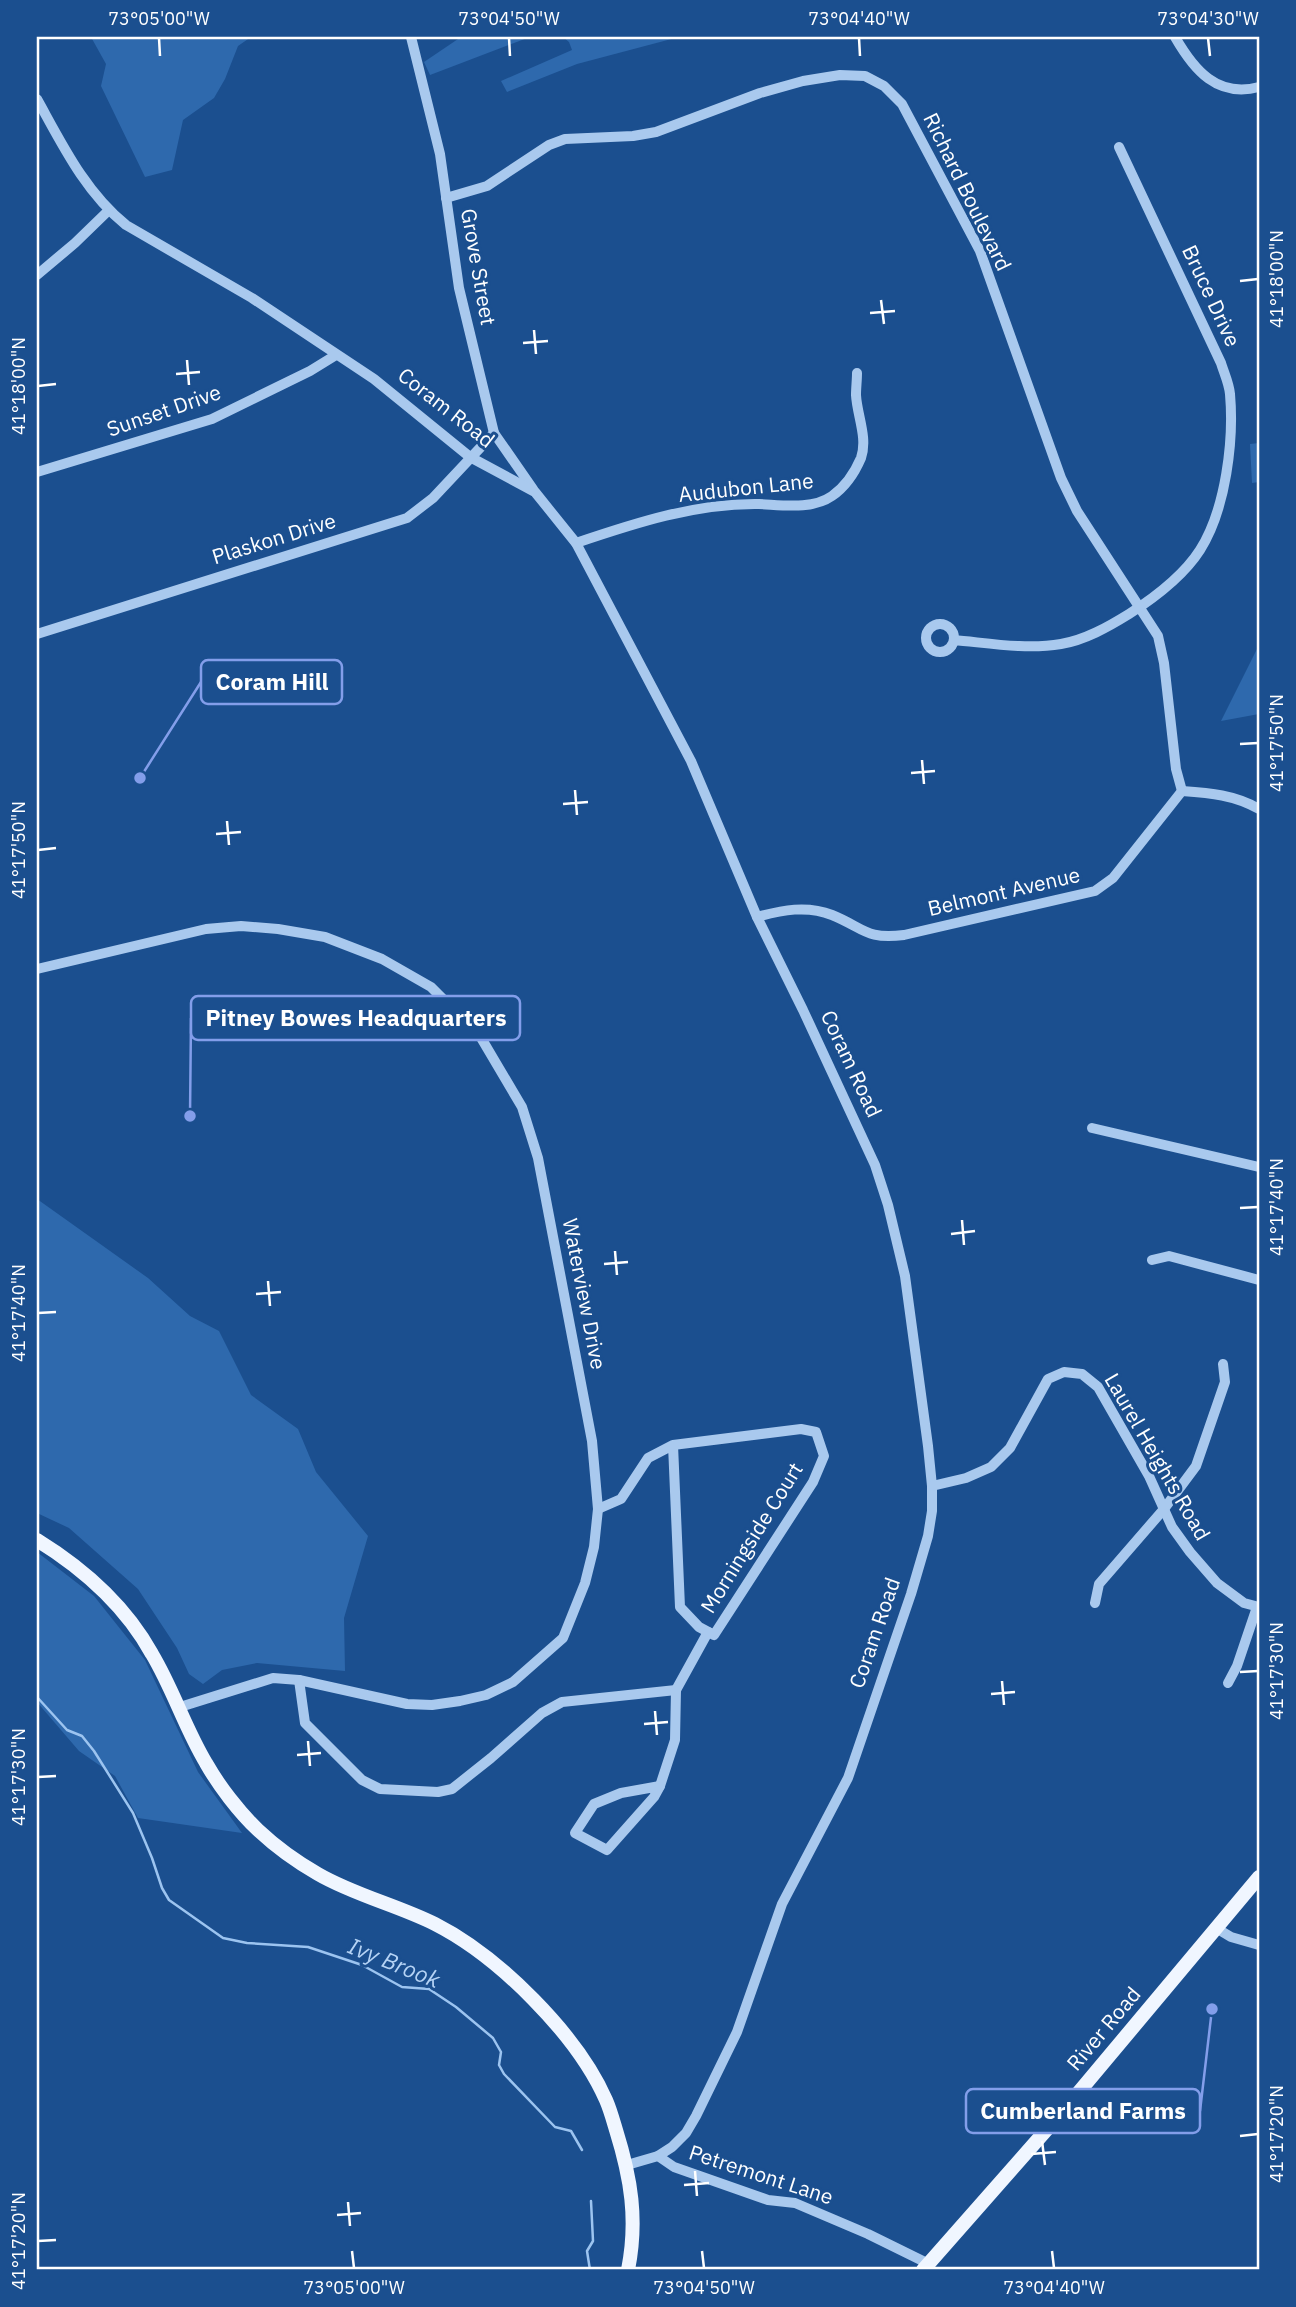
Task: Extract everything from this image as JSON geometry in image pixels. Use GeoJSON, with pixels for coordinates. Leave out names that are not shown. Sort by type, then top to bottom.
{"type":"FeatureCollection","features":[{"type":"Feature","properties":{"kind":"main road"},"geometry":{"type":"LineString","coordinates":[[37,1540],[75,1564],[128,1616],[152,1653],[206,1764],[258,1829],[319,1874],[436,1924],[480,1953],[513,1980],[553,2019],[606,2099],[627,2165],[633,2221],[628,2270]]}},
{"type":"Feature","properties":{"kind":"main road","name":"River Road"},"geometry":{"type":"LineString","coordinates":[[926,2267],[1063,2111],[1259,1877]]}},
{"type":"Feature","properties":{"kind":"street","name":"Grove Street"},"geometry":{"type":"LineString","coordinates":[[411,37],[440,154],[460,288],[494,433],[535,492]]}},
{"type":"Feature","properties":{"kind":"street"},"geometry":{"type":"LineString","coordinates":[[1175,37],[1186,57],[1207,80],[1232,88],[1259,88]]}},
{"type":"Feature","properties":{"kind":"street","name":"Richard Boulevard"},"geometry":{"type":"LineString","coordinates":[[446,198],[487,186],[549,145],[565,138],[633,136],[656,132],[760,93],[816,78],[865,76],[884,86],[902,104],[980,251],[1061,478],[1077,511],[1158,636],[1164,663],[1176,769],[1182,790]]}},
{"type":"Feature","properties":{"kind":"street","name":"Coram Road"},"geometry":{"type":"LineString","coordinates":[[37,99],[92,191],[108,211],[126,225],[252,298],[374,379],[470,457],[535,492],[576,543],[691,761],[757,917],[869,1153],[888,1205],[905,1276],[932,1486],[932,1511],[921,1559],[848,1778],[782,1904],[737,2032],[686,2133],[658,2156],[627,2165]]}},
{"type":"Feature","properties":{"kind":"street","name":"Bruce Drive"},"geometry":{"type":"LineString","coordinates":[[954,640],[1033,646],[1061,644],[1111,625],[1139,608],[1179,575],[1200,550],[1213,522],[1225,481],[1230,440],[1230,392],[1221,363],[1119,147]]}},
{"type":"Feature","properties":{"kind":"street"},"geometry":{"type":"LineString","coordinates":[[37,275],[108,211]]}},
{"type":"Feature","properties":{"kind":"street","name":"Sunset Drive"},"geometry":{"type":"LineString","coordinates":[[37,472],[212,419],[310,371],[336,355]]}},
{"type":"Feature","properties":{"kind":"street","name":"Audubon Lane"},"geometry":{"type":"LineString","coordinates":[[576,543],[634,523],[693,510],[754,504],[805,505],[831,497],[852,476],[862,454],[862,428],[856,395],[857,373]]}},
{"type":"Feature","properties":{"kind":"street","name":"Plaskon Drive"},"geometry":{"type":"LineString","coordinates":[[37,634],[407,518],[433,498],[494,433]]}},
{"type":"Feature","properties":{"kind":"street"},"geometry":{"type":"LineString","coordinates":[[1182,790],[1218,793],[1259,809]]}},
{"type":"Feature","properties":{"kind":"street","name":"Belmont Avenue"},"geometry":{"type":"LineString","coordinates":[[757,917],[792,909],[808,909],[832,915],[868,934],[892,937],[1095,891],[1113,878],[1182,790]]}},
{"type":"Feature","properties":{"kind":"street","name":"Waterview Drive"},"geometry":{"type":"LineString","coordinates":[[37,969],[206,929],[241,926],[325,937],[382,959],[431,987],[481,1036],[522,1107],[538,1158],[592,1441],[598,1509],[594,1547],[585,1583],[563,1637],[513,1682],[486,1695],[460,1702],[407,1704],[299,1680],[273,1678],[180,1707]]}},
{"type":"Feature","properties":{"kind":"street"},"geometry":{"type":"LineString","coordinates":[[1093,1128],[1259,1167]]}},
{"type":"Feature","properties":{"kind":"street"},"geometry":{"type":"LineString","coordinates":[[1152,1260],[1169,1256],[1259,1280]]}},
{"type":"Feature","properties":{"kind":"street"},"geometry":{"type":"LineString","coordinates":[[1096,1603],[1100,1584],[1164,1509],[1196,1466],[1225,1382],[1223,1364]]}},
{"type":"Feature","properties":{"kind":"street","name":"Laurel Heights Road"},"geometry":{"type":"LineString","coordinates":[[932,1486],[966,1478],[991,1467],[1014,1440],[1044,1382],[1058,1373],[1076,1372],[1088,1377],[1098,1387],[1149,1476],[1172,1527],[1202,1568],[1244,1604],[1258,1607]]}},
{"type":"Feature","properties":{"kind":"street","name":"Morningside Court"},"geometry":{"type":"LineString","coordinates":[[598,1509],[621,1499],[648,1458],[673,1445],[801,1429],[817,1432],[824,1456],[813,1482],[715,1635],[699,1627],[680,1607],[673,1445]]}},
{"type":"Feature","properties":{"kind":"street"},"geometry":{"type":"LineString","coordinates":[[1228,1683],[1237,1666],[1258,1607]]}},
{"type":"Feature","properties":{"kind":"street","name":"Morningside Court"},"geometry":{"type":"LineString","coordinates":[[676,1690],[708,1632]]}},
{"type":"Feature","properties":{"kind":"street"},"geometry":{"type":"LineString","coordinates":[[299,1680],[305,1723],[362,1780],[380,1789],[438,1792],[452,1788],[491,1758],[541,1713],[562,1702],[676,1690],[675,1740],[660,1786],[654,1797],[607,1850],[575,1833],[594,1804],[621,1793],[660,1786]]}},
{"type":"Feature","properties":{"kind":"street"},"geometry":{"type":"LineString","coordinates":[[1216,1927],[1231,1937],[1259,1945]]}},
{"type":"Feature","properties":{"kind":"street","name":"Petremont Lane"},"geometry":{"type":"LineString","coordinates":[[658,2156],[674,2167],[768,2200],[795,2203],[868,2234],[926,2267]]}},
{"type":"Feature","properties":{"kind":"shaded area"},"geometry":{"type":"Polygon","coordinates":[[[91,37],[251,37],[238,46],[214,98],[183,120],[172,170],[145,177],[101,86],[106,64],[91,37]]]}},
{"type":"Feature","properties":{"kind":"shaded area"},"geometry":{"type":"Polygon","coordinates":[[[461,37],[530,37],[430,75],[424,62],[461,37]]]}},
{"type":"Feature","properties":{"kind":"shaded area"},"geometry":{"type":"Polygon","coordinates":[[[563,37],[679,37],[577,64],[507,92],[501,81],[572,50],[563,37]]]}},
{"type":"Feature","properties":{"kind":"shaded area"},"geometry":{"type":"Polygon","coordinates":[[[1259,443],[1259,482],[1252,483],[1250,444],[1259,443]]]}},
{"type":"Feature","properties":{"kind":"shaded area"},"geometry":{"type":"Polygon","coordinates":[[[1259,645],[1259,714],[1221,721],[1259,645]]]}},
{"type":"Feature","properties":{"kind":"shaded area"},"geometry":{"type":"Polygon","coordinates":[[[37,1199],[148,1278],[190,1316],[219,1331],[251,1395],[298,1429],[316,1472],[368,1536],[344,1618],[345,1671],[257,1663],[222,1670],[203,1684],[189,1674],[177,1648],[138,1589],[69,1528],[37,1513],[37,1199]]]}},
{"type":"Feature","properties":{"kind":"shaded area"},"geometry":{"type":"Polygon","coordinates":[[[37,1552],[94,1596],[145,1660],[198,1772],[242,1833],[138,1818],[115,1776],[79,1751],[37,1702],[37,1552]]]}},
{"type":"Feature","properties":{"kind":"waterway","name":"Ivy Brook"},"geometry":{"type":"LineString","coordinates":[[37,1697],[67,1730],[82,1736],[94,1751],[133,1813],[169,1900],[223,1938],[247,1943],[308,1947],[362,1965],[402,1987],[429,1989],[456,2007],[493,2038],[501,2052],[499,2065],[504,2074],[555,2127],[571,2131],[582,2150]]}},
{"type":"Feature","properties":{"kind":"waterway","name":"Ivy Brook"},"geometry":{"type":"LineString","coordinates":[[590,2270],[587,2251],[593,2241],[591,2201]]}},
{"type":"Feature","properties":{"kind":"place","name":"Coram Hill"},"geometry":{"type":"Point","coordinates":[140,778]}},
{"type":"Feature","properties":{"kind":"place","name":"Pitney Bowes Headquarters"},"geometry":{"type":"Point","coordinates":[190,1116]}},
{"type":"Feature","properties":{"kind":"place","name":"Cumberland Farms"},"geometry":{"type":"Point","coordinates":[1212,2009]}}]}
